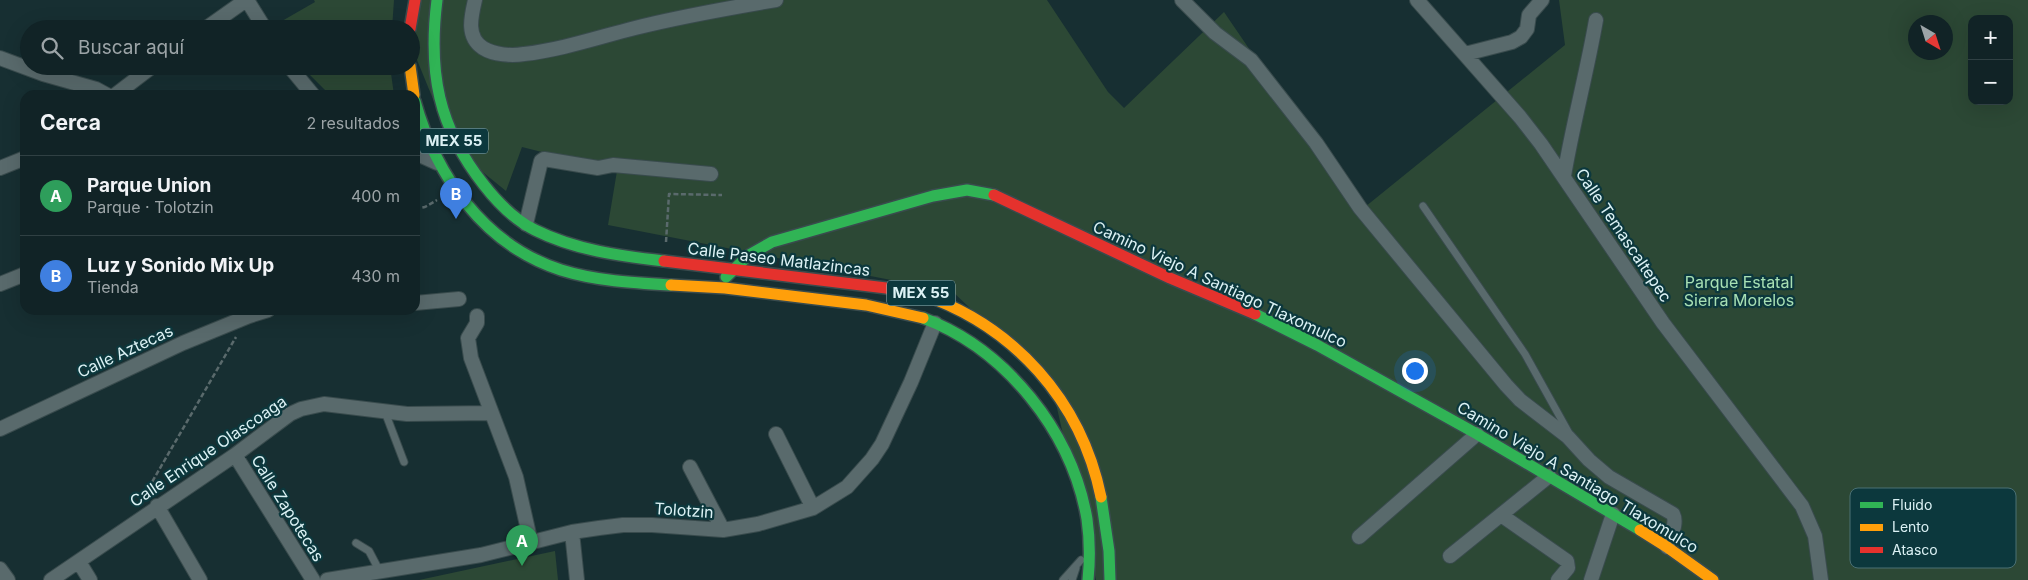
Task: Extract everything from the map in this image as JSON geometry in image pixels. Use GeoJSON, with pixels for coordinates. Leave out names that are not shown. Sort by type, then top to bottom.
{"type":"FeatureCollection","features":[{"type":"Feature","properties":{"kind":"main road"},"geometry":{"type":"LineString","coordinates":[[412,20],[415,0]]}},
{"type":"Feature","properties":{"kind":"main road","name":"Calle Paseo Matlazincas"},"geometry":{"type":"LineString","coordinates":[[437,0],[434,21],[433,65],[441,109],[449,131],[460,152],[490,192],[526,224],[557,239],[588,248],[664,261],[919,293],[949,304],[1006,339],[1032,363],[1050,387],[1070,418],[1080,438],[1106,512],[1110,580]]}},
{"type":"Feature","properties":{"kind":"main road"},"geometry":{"type":"LineString","coordinates":[[411,75],[413,90]]}},
{"type":"Feature","properties":{"kind":"main road","name":"MEX 55"},"geometry":{"type":"LineString","coordinates":[[420,118],[438,163],[467,204],[494,233],[510,245],[545,264],[564,270],[610,279],[717,288],[868,305],[894,310],[935,323],[987,353],[1014,377],[1040,409],[1066,454],[1075,475],[1086,513],[1090,547],[1088,580]]}},
{"type":"Feature","properties":{"kind":"main road","name":"Camino Viejo A Santiago Tlaxomulco"},"geometry":{"type":"LineString","coordinates":[[717,288],[732,269],[754,252],[772,242],[933,196],[967,190],[991,194],[1170,278],[1265,319],[1383,381],[1613,514],[1667,547],[1696,574],[1713,580]]}},
{"type":"Feature","properties":{"kind":"street"},"geometry":{"type":"LineString","coordinates":[[218,20],[246,0],[259,20]]}},
{"type":"Feature","properties":{"kind":"street"},"geometry":{"type":"LineString","coordinates":[[476,0],[471,25],[471,32],[475,41],[484,49],[492,52],[523,54],[647,25],[776,0]]}},
{"type":"Feature","properties":{"kind":"street"},"geometry":{"type":"LineString","coordinates":[[1182,0],[1215,33],[1248,56],[1316,143],[1364,214],[1488,365],[1520,400],[1568,437],[1609,477],[1673,514],[1675,524],[1667,547]]}},
{"type":"Feature","properties":{"kind":"street","name":"Calle Temascaltepec"},"geometry":{"type":"LineString","coordinates":[[1416,0],[1520,117],[1564,176],[1663,323],[1802,506],[1815,536],[1822,580]]}},
{"type":"Feature","properties":{"kind":"street"},"geometry":{"type":"LineString","coordinates":[[1466,54],[1512,42],[1521,37],[1526,32],[1529,15],[1542,0]]}},
{"type":"Feature","properties":{"kind":"street"},"geometry":{"type":"LineString","coordinates":[[1564,176],[1574,117],[1587,69],[1596,20]]}},
{"type":"Feature","properties":{"kind":"street"},"geometry":{"type":"LineString","coordinates":[[0,58],[20,65]]}},
{"type":"Feature","properties":{"kind":"street"},"geometry":{"type":"LineString","coordinates":[[47,75],[98,90]]}},
{"type":"Feature","properties":{"kind":"street"},"geometry":{"type":"LineString","coordinates":[[122,90],[141,75]]}},
{"type":"Feature","properties":{"kind":"street"},"geometry":{"type":"LineString","coordinates":[[293,75],[302,90]]}},
{"type":"Feature","properties":{"kind":"street"},"geometry":{"type":"LineString","coordinates":[[420,155],[438,163]]}},
{"type":"Feature","properties":{"kind":"street"},"geometry":{"type":"LineString","coordinates":[[526,224],[540,161],[544,159],[598,168],[613,165],[711,174]]}},
{"type":"Feature","properties":{"kind":"street"},"geometry":{"type":"LineString","coordinates":[[0,168],[20,160]]}},
{"type":"Feature","properties":{"kind":"street"},"geometry":{"type":"LineString","coordinates":[[0,284],[20,276]]}},
{"type":"Feature","properties":{"kind":"street"},"geometry":{"type":"LineString","coordinates":[[420,303],[459,299]]}},
{"type":"Feature","properties":{"kind":"street","name":"Calle Aztecas"},"geometry":{"type":"LineString","coordinates":[[0,429],[125,369],[252,315]]}},
{"type":"Feature","properties":{"kind":"street"},"geometry":{"type":"LineString","coordinates":[[477,316],[477,323],[469,336],[468,342],[471,358],[516,477],[531,543]]}},
{"type":"Feature","properties":{"kind":"street","name":"Tolotzin"},"geometry":{"type":"LineString","coordinates":[[327,580],[379,570],[481,555],[572,532],[623,525],[723,530],[758,524],[813,508],[824,503],[847,487],[872,459],[882,444],[911,382],[935,323]]}},
{"type":"Feature","properties":{"kind":"street","name":"Calle Enrique Olascoaga"},"geometry":{"type":"LineString","coordinates":[[51,580],[234,455],[290,414],[310,406],[340,406],[385,412],[491,413]]}},
{"type":"Feature","properties":{"kind":"street"},"geometry":{"type":"LineString","coordinates":[[776,434],[813,508]]}},
{"type":"Feature","properties":{"kind":"street"},"geometry":{"type":"LineString","coordinates":[[1359,537],[1477,434]]}},
{"type":"Feature","properties":{"kind":"street","name":"Calle Zapotecas"},"geometry":{"type":"LineString","coordinates":[[234,455],[313,580]]}},
{"type":"Feature","properties":{"kind":"street"},"geometry":{"type":"LineString","coordinates":[[690,467],[723,530]]}},
{"type":"Feature","properties":{"kind":"street"},"geometry":{"type":"LineString","coordinates":[[1450,556],[1548,476]]}},
{"type":"Feature","properties":{"kind":"street"},"geometry":{"type":"LineString","coordinates":[[157,506],[200,580]]}},
{"type":"Feature","properties":{"kind":"street"},"geometry":{"type":"LineString","coordinates":[[1590,580],[1613,514]]}},
{"type":"Feature","properties":{"kind":"street"},"geometry":{"type":"LineString","coordinates":[[1501,515],[1567,561],[1568,568],[1558,580]]}},
{"type":"Feature","properties":{"kind":"street"},"geometry":{"type":"LineString","coordinates":[[572,532],[577,580]]}},
{"type":"Feature","properties":{"kind":"street"},"geometry":{"type":"LineString","coordinates":[[79,562],[90,580]]}},
{"type":"Feature","properties":{"kind":"street"},"geometry":{"type":"LineString","coordinates":[[0,570],[8,580]]}},
{"type":"Feature","properties":{"kind":"lane"},"geometry":{"type":"LineString","coordinates":[[1423,206],[1525,354],[1577,447]]}},
{"type":"Feature","properties":{"kind":"lane"},"geometry":{"type":"LineString","coordinates":[[385,412],[404,462]]}},
{"type":"Feature","properties":{"kind":"lane"},"geometry":{"type":"LineString","coordinates":[[356,543],[369,551],[379,570]]}},
{"type":"Feature","properties":{"kind":"lane"},"geometry":{"type":"LineString","coordinates":[[1063,580],[1076,568],[1090,547]]}},
{"type":"Feature","properties":{"kind":"lane"},"geometry":{"type":"LineString","coordinates":[[1072,580],[1076,568]]}},
{"type":"Feature","properties":{"kind":"path"},"geometry":{"type":"LineString","coordinates":[[664,261],[669,194],[722,195]]}},
{"type":"Feature","properties":{"kind":"path"},"geometry":{"type":"LineString","coordinates":[[420,208],[425,207]]}},
{"type":"Feature","properties":{"kind":"path"},"geometry":{"type":"LineString","coordinates":[[140,503],[249,316]]}},
{"type":"Feature","properties":{"kind":"green space"},"geometry":{"type":"Polygon","coordinates":[[[314,0],[394,0],[393,20],[284,20],[315,2],[314,0]]]}},
{"type":"Feature","properties":{"kind":"green space","name":"Parque Estatal Sierra Morelos"},"geometry":{"type":"Polygon","coordinates":[[[414,0],[1047,0],[1108,92],[1124,108],[1224,12],[1360,211],[1565,45],[1559,0],[2028,0],[2028,580],[1096,580],[1052,386],[953,292],[608,225],[617,171],[522,147],[506,191],[453,148],[420,67],[420,20],[414,20],[414,0]]]}},
{"type":"Feature","properties":{"kind":"green space"},"geometry":{"type":"Polygon","coordinates":[[[310,75],[391,75],[393,90],[325,90],[310,75]]]}},
{"type":"Feature","properties":{"kind":"green space"},"geometry":{"type":"Polygon","coordinates":[[[555,551],[558,580],[419,580],[555,551]]]}},
{"type":"Feature","properties":{"kind":"traffic: fast"},"geometry":{"type":"LineString","coordinates":[[437,0],[434,51],[440,98],[456,142],[468,163],[495,198],[507,210],[535,230],[566,243],[598,251],[664,261]]}},
{"type":"Feature","properties":{"kind":"traffic: fast"},"geometry":{"type":"LineString","coordinates":[[420,117],[436,156],[450,181],[467,204],[509,244],[533,259],[574,274],[616,281],[671,285]]}},
{"type":"Feature","properties":{"kind":"traffic: fast"},"geometry":{"type":"LineString","coordinates":[[726,277],[749,255],[772,242],[933,196],[967,190],[994,195]]}},
{"type":"Feature","properties":{"kind":"traffic: fast"},"geometry":{"type":"LineString","coordinates":[[1255,314],[1317,345],[1477,434],[1640,530]]}},
{"type":"Feature","properties":{"kind":"traffic: fast"},"geometry":{"type":"LineString","coordinates":[[923,318],[953,332],[982,350],[1007,372],[1050,425],[1067,455],[1079,487],[1087,519],[1089,535],[1088,580]]}},
{"type":"Feature","properties":{"kind":"traffic: fast"},"geometry":{"type":"LineString","coordinates":[[1101,497],[1109,551],[1110,580]]}},
{"type":"Feature","properties":{"kind":"traffic: slow"},"geometry":{"type":"LineString","coordinates":[[411,75],[413,90]]}},
{"type":"Feature","properties":{"kind":"traffic: slow"},"geometry":{"type":"LineString","coordinates":[[671,285],[725,288],[866,305],[923,318]]}},
{"type":"Feature","properties":{"kind":"traffic: slow"},"geometry":{"type":"LineString","coordinates":[[921,294],[955,308],[986,326],[1014,347],[1038,371],[1060,399],[1078,429],[1091,462],[1101,497]]}},
{"type":"Feature","properties":{"kind":"traffic: slow"},"geometry":{"type":"LineString","coordinates":[[1640,530],[1713,580]]}},
{"type":"Feature","properties":{"kind":"traffic: jam"},"geometry":{"type":"LineString","coordinates":[[412,20],[415,0]]}},
{"type":"Feature","properties":{"kind":"traffic: jam"},"geometry":{"type":"LineString","coordinates":[[994,195],[1170,278],[1255,314]]}},
{"type":"Feature","properties":{"kind":"traffic: jam"},"geometry":{"type":"LineString","coordinates":[[664,261],[921,294]]}},
{"type":"Feature","properties":{"kind":"place","name":"Luz y Sonido Mix Up"},"geometry":{"type":"Point","coordinates":[456,219]}},
{"type":"Feature","properties":{"kind":"place","name":"Parque Union"},"geometry":{"type":"Point","coordinates":[522,566]}}]}
